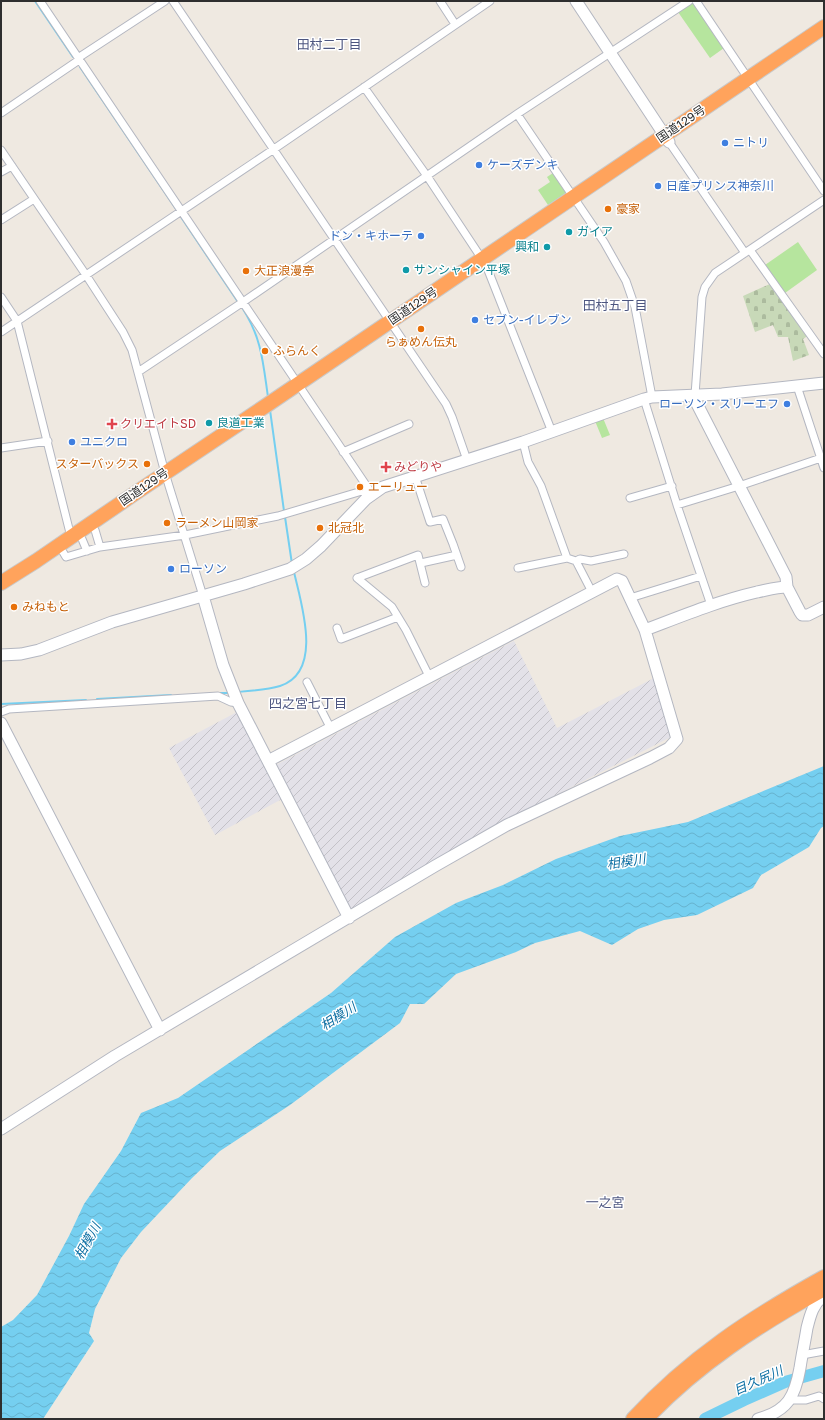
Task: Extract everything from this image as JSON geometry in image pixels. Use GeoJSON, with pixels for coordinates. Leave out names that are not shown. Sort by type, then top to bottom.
{"type":"FeatureCollection","features":[{"type":"Feature","properties":{"kind":"highway","name":"国道129号"},"geometry":{"type":"LineString","coordinates":[[1,583],[80,542],[167,477],[750,82],[824,27]]}},
{"type":"Feature","properties":{"kind":"highway","name":"国道129号"},"geometry":{"type":"LineString","coordinates":[[750,82],[824,37]]}},
{"type":"Feature","properties":{"kind":"highway","name":"国道129号"},"geometry":{"type":"LineString","coordinates":[[1,592],[80,542],[167,477]]}},
{"type":"Feature","properties":{"kind":"highway"},"geometry":{"type":"LineString","coordinates":[[633,1419],[671,1380],[717,1343],[766,1311],[824,1277]]}},
{"type":"Feature","properties":{"kind":"highway"},"geometry":{"type":"LineString","coordinates":[[646,1419],[679,1386],[720,1353],[769,1320],[824,1289]]}},
{"type":"Feature","properties":{"kind":"street"},"geometry":{"type":"LineString","coordinates":[[40,1],[372,494]]}},
{"type":"Feature","properties":{"kind":"street"},"geometry":{"type":"LineString","coordinates":[[1,113],[79,60],[81,56],[165,1]]}},
{"type":"Feature","properties":{"kind":"street"},"geometry":{"type":"LineString","coordinates":[[173,1],[391,325],[446,404],[467,460]]}},
{"type":"Feature","properties":{"kind":"street"},"geometry":{"type":"LineString","coordinates":[[440,1],[455,24]]}},
{"type":"Feature","properties":{"kind":"street"},"geometry":{"type":"LineString","coordinates":[[1,332],[274,149],[490,1]]}},
{"type":"Feature","properties":{"kind":"street"},"geometry":{"type":"LineString","coordinates":[[576,1],[667,138],[824,354]]}},
{"type":"Feature","properties":{"kind":"street"},"geometry":{"type":"LineString","coordinates":[[138,372],[244,302],[610,52],[689,1]]}},
{"type":"Feature","properties":{"kind":"street"},"geometry":{"type":"LineString","coordinates":[[696,1],[824,191]]}},
{"type":"Feature","properties":{"kind":"street"},"geometry":{"type":"LineString","coordinates":[[364,87],[427,176],[484,262],[552,432]]}},
{"type":"Feature","properties":{"kind":"street"},"geometry":{"type":"LineString","coordinates":[[518,114],[604,242],[626,281],[635,307],[648,398],[677,504],[711,605]]}},
{"type":"Feature","properties":{"kind":"street"},"geometry":{"type":"LineString","coordinates":[[1,150],[86,275],[123,332],[132,350],[167,477],[223,665],[236,700],[349,918]]}},
{"type":"Feature","properties":{"kind":"street"},"geometry":{"type":"LineString","coordinates":[[1,172],[12,166]]}},
{"type":"Feature","properties":{"kind":"street"},"geometry":{"type":"LineString","coordinates":[[1,220],[34,198]]}},
{"type":"Feature","properties":{"kind":"street"},"geometry":{"type":"LineString","coordinates":[[824,200],[715,273],[705,287],[702,297],[700,318],[695,395],[695,400],[786,577],[787,587],[800,612],[802,615],[808,615],[824,607]]}},
{"type":"Feature","properties":{"kind":"street"},"geometry":{"type":"LineString","coordinates":[[1,297],[18,321],[48,441],[80,542],[100,548],[185,535],[278,516],[362,491],[372,494]]}},
{"type":"Feature","properties":{"kind":"street"},"geometry":{"type":"LineString","coordinates":[[1,655],[21,654],[39,650],[112,622],[203,596],[293,567],[322,546],[372,494],[391,483],[523,442],[648,398],[797,386],[824,382]]}},
{"type":"Feature","properties":{"kind":"street"},"geometry":{"type":"LineString","coordinates":[[797,386],[822,456],[824,468]]}},
{"type":"Feature","properties":{"kind":"street"},"geometry":{"type":"LineString","coordinates":[[343,452],[409,424]]}},
{"type":"Feature","properties":{"kind":"street"},"geometry":{"type":"LineString","coordinates":[[1,448],[48,441]]}},
{"type":"Feature","properties":{"kind":"street"},"geometry":{"type":"LineString","coordinates":[[523,442],[528,462],[541,486],[568,558]]}},
{"type":"Feature","properties":{"kind":"street"},"geometry":{"type":"LineString","coordinates":[[677,504],[739,486],[822,456]]}},
{"type":"Feature","properties":{"kind":"street"},"geometry":{"type":"LineString","coordinates":[[415,476],[430,522],[443,519],[461,566]]}},
{"type":"Feature","properties":{"kind":"street"},"geometry":{"type":"LineString","coordinates":[[630,498],[672,486]]}},
{"type":"Feature","properties":{"kind":"street"},"geometry":{"type":"LineString","coordinates":[[95,530],[100,548]]}},
{"type":"Feature","properties":{"kind":"street"},"geometry":{"type":"LineString","coordinates":[[518,568],[568,558],[576,561],[580,559],[591,561],[624,554]]}},
{"type":"Feature","properties":{"kind":"street"},"geometry":{"type":"LineString","coordinates":[[425,583],[418,555],[357,578],[392,607],[430,678]]}},
{"type":"Feature","properties":{"kind":"street"},"geometry":{"type":"LineString","coordinates":[[421,563],[457,555]]}},
{"type":"Feature","properties":{"kind":"street"},"geometry":{"type":"LineString","coordinates":[[576,561],[592,592]]}},
{"type":"Feature","properties":{"kind":"street"},"geometry":{"type":"LineString","coordinates":[[630,598],[701,576]]}},
{"type":"Feature","properties":{"kind":"street"},"geometry":{"type":"LineString","coordinates":[[1,1128],[116,1056],[435,866],[507,825],[650,758],[674,743],[677,739],[645,630],[622,580],[616,579],[268,762]]}},
{"type":"Feature","properties":{"kind":"street"},"geometry":{"type":"LineString","coordinates":[[645,630],[711,605],[748,594],[780,587],[787,587]]}},
{"type":"Feature","properties":{"kind":"street"},"geometry":{"type":"LineString","coordinates":[[336,628],[341,639],[398,616]]}},
{"type":"Feature","properties":{"kind":"street"},"geometry":{"type":"LineString","coordinates":[[307,682],[331,729]]}},
{"type":"Feature","properties":{"kind":"street"},"geometry":{"type":"LineString","coordinates":[[1,712],[9,709],[218,696],[231,702],[236,700]]}},
{"type":"Feature","properties":{"kind":"street"},"geometry":{"type":"LineString","coordinates":[[1,723],[160,1030]]}},
{"type":"Feature","properties":{"kind":"street"},"geometry":{"type":"LineString","coordinates":[[758,1419],[775,1413],[790,1399],[797,1384],[809,1318],[818,1300],[824,1296]]}},
{"type":"Feature","properties":{"kind":"street"},"geometry":{"type":"LineString","coordinates":[[802,1358],[824,1351]]}},
{"type":"Feature","properties":{"kind":"street"},"geometry":{"type":"LineString","coordinates":[[790,1399],[806,1400],[819,1396],[824,1399]]}},
{"type":"Feature","properties":{"kind":"shaded area"},"geometry":{"type":"Polygon","coordinates":[[[514,641],[557,728],[656,677],[673,736],[504,821],[350,912],[276,765],[514,641]]]}},
{"type":"Feature","properties":{"kind":"shaded area"},"geometry":{"type":"Polygon","coordinates":[[[237,712],[282,799],[215,835],[169,748],[237,712]]]}},
{"type":"Feature","properties":{"kind":"green space"},"geometry":{"type":"Polygon","coordinates":[[[694,3],[724,48],[710,58],[678,12],[694,3]]]}},
{"type":"Feature","properties":{"kind":"green space"},"geometry":{"type":"Polygon","coordinates":[[[553,173],[566,193],[548,205],[538,190],[550,182],[547,177],[553,173]]]}},
{"type":"Feature","properties":{"kind":"green space"},"geometry":{"type":"Polygon","coordinates":[[[798,242],[817,270],[785,293],[765,265],[798,242]]]}},
{"type":"Feature","properties":{"kind":"green space"},"geometry":{"type":"Polygon","coordinates":[[[772,283],[809,335],[803,339],[809,355],[793,361],[788,337],[778,337],[773,325],[755,332],[743,296],[772,283]]]}},
{"type":"Feature","properties":{"kind":"green space"},"geometry":{"type":"Polygon","coordinates":[[[603,418],[610,435],[602,438],[595,421],[603,418]]]}},
{"type":"Feature","properties":{"kind":"water","name":"相模川"},"geometry":{"type":"Polygon","coordinates":[[[824,766],[824,826],[821,828],[809,847],[761,875],[753,888],[697,915],[664,920],[638,929],[612,945],[580,931],[535,943],[516,952],[456,974],[424,1004],[410,1004],[400,1023],[290,1105],[220,1151],[141,1232],[121,1258],[95,1309],[89,1333],[94,1341],[43,1419],[1,1419],[1,1327],[13,1320],[37,1295],[69,1236],[84,1204],[121,1151],[141,1113],[178,1098],[331,993],[395,937],[456,903],[503,885],[556,859],[620,836],[688,822],[824,766]]]}},
{"type":"Feature","properties":{"kind":"waterway"},"geometry":{"type":"LineString","coordinates":[[35,1],[73,57]]}},
{"type":"Feature","properties":{"kind":"waterway"},"geometry":{"type":"LineString","coordinates":[[80,67],[176,209]]}},
{"type":"Feature","properties":{"kind":"waterway"},"geometry":{"type":"LineString","coordinates":[[181,217],[238,302]]}},
{"type":"Feature","properties":{"kind":"waterway"},"geometry":{"type":"LineString","coordinates":[[243,309],[258,341],[263,362],[268,397]]}},
{"type":"Feature","properties":{"kind":"waterway"},"geometry":{"type":"LineString","coordinates":[[270,410],[284,511]]}},
{"type":"Feature","properties":{"kind":"waterway"},"geometry":{"type":"LineString","coordinates":[[285,517],[292,564]]}},
{"type":"Feature","properties":{"kind":"waterway"},"geometry":{"type":"LineString","coordinates":[[237,692],[280,686],[294,678],[302,667],[306,652],[306,635],[301,601],[294,572]]}},
{"type":"Feature","properties":{"kind":"waterway"},"geometry":{"type":"LineString","coordinates":[[217,693],[229,693]]}},
{"type":"Feature","properties":{"kind":"waterway"},"geometry":{"type":"LineString","coordinates":[[97,699],[171,695]]}},
{"type":"Feature","properties":{"kind":"waterway"},"geometry":{"type":"LineString","coordinates":[[1,704],[86,700]]}},
{"type":"Feature","properties":{"kind":"waterway","name":"目久尻川"},"geometry":{"type":"LineString","coordinates":[[705,1419],[785,1382],[824,1371]]}},
{"type":"Feature","properties":{"kind":"place","name":"ニトリ"},"geometry":{"type":"Point","coordinates":[725,143]}},
{"type":"Feature","properties":{"kind":"place","name":"ケーズデンキ"},"geometry":{"type":"Point","coordinates":[479,165]}},
{"type":"Feature","properties":{"kind":"place","name":"日産プリンス神奈川"},"geometry":{"type":"Point","coordinates":[658,186]}},
{"type":"Feature","properties":{"kind":"place","name":"豪家"},"geometry":{"type":"Point","coordinates":[608,209]}},
{"type":"Feature","properties":{"kind":"place","name":"ガイア"},"geometry":{"type":"Point","coordinates":[569,232]}},
{"type":"Feature","properties":{"kind":"place","name":"ドン・キホーテ"},"geometry":{"type":"Point","coordinates":[421,236]}},
{"type":"Feature","properties":{"kind":"place","name":"興和"},"geometry":{"type":"Point","coordinates":[547,247]}},
{"type":"Feature","properties":{"kind":"place","name":"サンシャイン平塚"},"geometry":{"type":"Point","coordinates":[406,270]}},
{"type":"Feature","properties":{"kind":"place","name":"大正浪漫亭"},"geometry":{"type":"Point","coordinates":[246,271]}},
{"type":"Feature","properties":{"kind":"place","name":"セブン-イレブン"},"geometry":{"type":"Point","coordinates":[475,320]}},
{"type":"Feature","properties":{"kind":"place","name":"らぁめん伝丸"},"geometry":{"type":"Point","coordinates":[421,329]}},
{"type":"Feature","properties":{"kind":"place","name":"ふらんく"},"geometry":{"type":"Point","coordinates":[265,351]}},
{"type":"Feature","properties":{"kind":"place","name":"ローソン・スリーエフ"},"geometry":{"type":"Point","coordinates":[787,404]}},
{"type":"Feature","properties":{"kind":"place","name":"良道工業"},"geometry":{"type":"Point","coordinates":[209,423]}},
{"type":"Feature","properties":{"kind":"place","name":"クリエイトSD"},"geometry":{"type":"Point","coordinates":[112,424]}},
{"type":"Feature","properties":{"kind":"place","name":"ユニクロ"},"geometry":{"type":"Point","coordinates":[72,442]}},
{"type":"Feature","properties":{"kind":"place","name":"スターバックス"},"geometry":{"type":"Point","coordinates":[147,464]}},
{"type":"Feature","properties":{"kind":"place","name":"みどりや"},"geometry":{"type":"Point","coordinates":[386,467]}},
{"type":"Feature","properties":{"kind":"place","name":"エーリュー"},"geometry":{"type":"Point","coordinates":[360,487]}},
{"type":"Feature","properties":{"kind":"place","name":"ラーメン山岡家"},"geometry":{"type":"Point","coordinates":[167,523]}},
{"type":"Feature","properties":{"kind":"place","name":"北冠北"},"geometry":{"type":"Point","coordinates":[320,528]}},
{"type":"Feature","properties":{"kind":"place","name":"ローソン"},"geometry":{"type":"Point","coordinates":[171,569]}},
{"type":"Feature","properties":{"kind":"place","name":"みねもと"},"geometry":{"type":"Point","coordinates":[14,607]}},
{"type":"Feature","properties":{"kind":"district","name":"田村二丁目"},"geometry":{"type":"Point","coordinates":[329,44]}},
{"type":"Feature","properties":{"kind":"district","name":"田村五丁目"},"geometry":{"type":"Point","coordinates":[615,305]}},
{"type":"Feature","properties":{"kind":"district","name":"四之宮七丁目"},"geometry":{"type":"Point","coordinates":[308,703]}},
{"type":"Feature","properties":{"kind":"district","name":"一之宮"},"geometry":{"type":"Point","coordinates":[605,1202]}}]}
